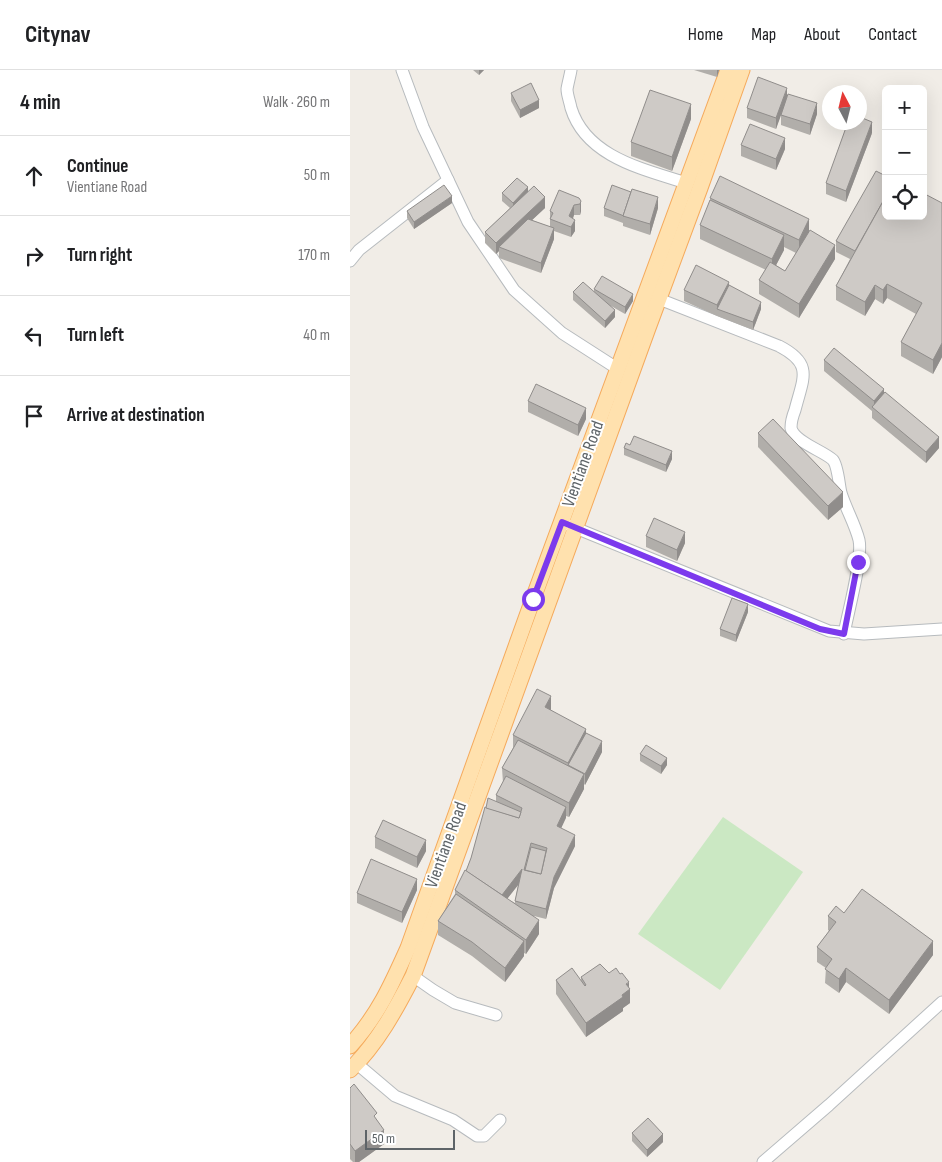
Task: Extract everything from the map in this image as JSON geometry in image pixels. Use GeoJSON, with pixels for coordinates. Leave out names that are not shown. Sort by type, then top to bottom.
{"type":"FeatureCollection","features":[{"type":"Feature","properties":{"kind":"main road","name":"Vientiane Road"},"geometry":{"type":"LineString","coordinates":[[350,1046],[362,1033],[383,1002],[408,948],[728,70]]}},
{"type":"Feature","properties":{"kind":"main road"},"geometry":{"type":"LineString","coordinates":[[353,1067],[399,1004],[413,976],[742,70]]}},
{"type":"Feature","properties":{"kind":"street"},"geometry":{"type":"LineString","coordinates":[[402,70],[423,128],[468,222],[514,290],[562,333],[618,369]]}},
{"type":"Feature","properties":{"kind":"street"},"geometry":{"type":"LineString","coordinates":[[571,70],[567,90],[570,104],[580,128],[591,142],[611,155],[633,165],[686,183]]}},
{"type":"Feature","properties":{"kind":"street"},"geometry":{"type":"LineString","coordinates":[[350,261],[359,250],[448,180]]}},
{"type":"Feature","properties":{"kind":"street"},"geometry":{"type":"LineString","coordinates":[[659,299],[779,346],[794,356],[802,365],[804,373],[791,428],[799,438],[832,459],[836,464],[841,493],[859,540],[858,562],[844,634]]}},
{"type":"Feature","properties":{"kind":"street"},"geometry":{"type":"LineString","coordinates":[[562,522],[820,629],[844,634],[942,629]]}},
{"type":"Feature","properties":{"kind":"street"},"geometry":{"type":"LineString","coordinates":[[413,976],[432,990],[455,1003],[496,1015]]}},
{"type":"Feature","properties":{"kind":"street"},"geometry":{"type":"LineString","coordinates":[[763,1162],[942,1002]]}},
{"type":"Feature","properties":{"kind":"street"},"geometry":{"type":"LineString","coordinates":[[353,1067],[395,1096],[452,1120],[477,1136],[484,1136],[500,1120]]}},
{"type":"Feature","properties":{"kind":"green space"},"geometry":{"type":"Polygon","coordinates":[[[723,817],[803,872],[720,990],[638,934],[723,817]]]}},
{"type":"Feature","properties":{"kind":"building"},"geometry":{"type":"Polygon","coordinates":[[[758,77],[787,88],[776,118],[747,108],[758,77]]]}},
{"type":"Feature","properties":{"kind":"building"},"geometry":{"type":"Polygon","coordinates":[[[531,83],[539,100],[520,110],[511,93],[531,83]]]}},
{"type":"Feature","properties":{"kind":"building"},"geometry":{"type":"Polygon","coordinates":[[[650,90],[691,104],[672,157],[631,142],[650,90]]]}},
{"type":"Feature","properties":{"kind":"building"},"geometry":{"type":"Polygon","coordinates":[[[788,94],[817,103],[810,124],[781,115],[788,94]]]}},
{"type":"Feature","properties":{"kind":"building"},"geometry":{"type":"Polygon","coordinates":[[[867,120],[872,122],[846,191],[826,183],[845,130],[867,130],[867,120]]]}},
{"type":"Feature","properties":{"kind":"building"},"geometry":{"type":"Polygon","coordinates":[[[750,124],[785,138],[776,159],[741,145],[750,124]]]}},
{"type":"Feature","properties":{"kind":"building"},"geometry":{"type":"Polygon","coordinates":[[[876,171],[882,174],[882,203],[855,251],[836,241],[876,171]]]}},
{"type":"Feature","properties":{"kind":"building"},"geometry":{"type":"Polygon","coordinates":[[[720,176],[809,219],[799,240],[710,198],[720,176]]]}},
{"type":"Feature","properties":{"kind":"building"},"geometry":{"type":"Polygon","coordinates":[[[517,178],[528,187],[513,203],[502,193],[517,178]]]}},
{"type":"Feature","properties":{"kind":"building"},"geometry":{"type":"Polygon","coordinates":[[[444,185],[452,196],[414,222],[407,211],[444,185]]]}},
{"type":"Feature","properties":{"kind":"building"},"geometry":{"type":"Polygon","coordinates":[[[612,185],[631,192],[623,216],[604,208],[612,185]]]}},
{"type":"Feature","properties":{"kind":"building"},"geometry":{"type":"Polygon","coordinates":[[[534,186],[545,197],[496,243],[485,232],[534,186]]]}},
{"type":"Feature","properties":{"kind":"building"},"geometry":{"type":"Polygon","coordinates":[[[632,189],[658,197],[650,224],[623,216],[632,189]]]}},
{"type":"Feature","properties":{"kind":"building"},"geometry":{"type":"Polygon","coordinates":[[[559,190],[579,198],[581,201],[580,204],[574,205],[569,216],[575,220],[571,227],[550,219],[553,213],[550,211],[559,190]]]}},
{"type":"Feature","properties":{"kind":"building"},"geometry":{"type":"Polygon","coordinates":[[[927,195],[942,203],[942,343],[933,360],[901,342],[922,303],[887,284],[883,290],[875,285],[865,302],[836,286],[882,203],[882,220],[927,220],[927,195]]]}},
{"type":"Feature","properties":{"kind":"building"},"geometry":{"type":"Polygon","coordinates":[[[710,200],[784,235],[772,259],[700,225],[710,200]]]}},
{"type":"Feature","properties":{"kind":"building"},"geometry":{"type":"Polygon","coordinates":[[[528,219],[554,228],[541,263],[499,247],[528,219]]]}},
{"type":"Feature","properties":{"kind":"building"},"geometry":{"type":"Polygon","coordinates":[[[810,230],[835,245],[799,304],[759,280],[770,262],[785,271],[810,230]]]}},
{"type":"Feature","properties":{"kind":"building"},"geometry":{"type":"Polygon","coordinates":[[[696,265],[729,282],[717,305],[684,290],[696,265]]]}},
{"type":"Feature","properties":{"kind":"building"},"geometry":{"type":"Polygon","coordinates":[[[602,276],[633,294],[625,307],[594,289],[602,276]]]}},
{"type":"Feature","properties":{"kind":"building"},"geometry":{"type":"Polygon","coordinates":[[[583,282],[615,310],[605,321],[573,292],[583,282]]]}},
{"type":"Feature","properties":{"kind":"building"},"geometry":{"type":"Polygon","coordinates":[[[729,285],[761,302],[753,322],[717,309],[729,285]]]}},
{"type":"Feature","properties":{"kind":"building"},"geometry":{"type":"Polygon","coordinates":[[[834,348],[884,389],[874,401],[824,360],[834,348]]]}},
{"type":"Feature","properties":{"kind":"building"},"geometry":{"type":"Polygon","coordinates":[[[536,384],[586,408],[578,425],[528,401],[536,384]]]}},
{"type":"Feature","properties":{"kind":"building"},"geometry":{"type":"Polygon","coordinates":[[[885,392],[939,437],[926,452],[872,407],[885,392]]]}},
{"type":"Feature","properties":{"kind":"building"},"geometry":{"type":"Polygon","coordinates":[[[773,419],[843,492],[828,506],[758,433],[773,419]]]}},
{"type":"Feature","properties":{"kind":"building"},"geometry":{"type":"Polygon","coordinates":[[[634,436],[672,451],[666,465],[624,448],[626,443],[630,445],[634,436]]]}},
{"type":"Feature","properties":{"kind":"building"},"geometry":{"type":"Polygon","coordinates":[[[654,518],[685,532],[677,550],[646,536],[654,518]]]}},
{"type":"Feature","properties":{"kind":"building"},"geometry":{"type":"Polygon","coordinates":[[[732,598],[748,604],[736,635],[720,629],[732,598]]]}},
{"type":"Feature","properties":{"kind":"building"},"geometry":{"type":"Polygon","coordinates":[[[537,689],[551,696],[545,707],[586,729],[568,763],[513,735],[537,689]]]}},
{"type":"Feature","properties":{"kind":"building"},"geometry":{"type":"Polygon","coordinates":[[[586,733],[602,741],[585,774],[568,765],[586,733]]]}},
{"type":"Feature","properties":{"kind":"building"},"geometry":{"type":"Polygon","coordinates":[[[518,740],[584,774],[569,803],[502,768],[518,740]]]}},
{"type":"Feature","properties":{"kind":"building"},"geometry":{"type":"Polygon","coordinates":[[[646,745],[667,758],[661,766],[640,754],[646,745]]]}},
{"type":"Feature","properties":{"kind":"building"},"geometry":{"type":"Polygon","coordinates":[[[506,776],[566,807],[557,826],[575,835],[554,877],[546,909],[515,901],[522,869],[502,895],[466,871],[485,807],[519,818],[522,808],[496,795],[506,776]],[[531,843],[524,870],[541,874],[547,848],[531,843]]]}},
{"type":"Feature","properties":{"kind":"building"},"geometry":{"type":"Polygon","coordinates":[[[488,798],[521,812],[519,818],[486,808],[488,798]]]}},
{"type":"Feature","properties":{"kind":"building"},"geometry":{"type":"Polygon","coordinates":[[[383,820],[426,840],[417,857],[375,837],[383,820]]]}},
{"type":"Feature","properties":{"kind":"building"},"geometry":{"type":"Polygon","coordinates":[[[531,847],[546,851],[541,874],[525,870],[531,847]]]}},
{"type":"Feature","properties":{"kind":"building"},"geometry":{"type":"Polygon","coordinates":[[[371,859],[417,879],[402,912],[357,893],[371,859]]]}},
{"type":"Feature","properties":{"kind":"building"},"geometry":{"type":"Polygon","coordinates":[[[465,870],[539,920],[526,940],[455,890],[465,870]]]}},
{"type":"Feature","properties":{"kind":"building"},"geometry":{"type":"Polygon","coordinates":[[[862,889],[933,941],[889,1000],[846,968],[839,979],[825,969],[832,959],[817,947],[836,922],[828,916],[836,906],[844,913],[862,889]]]}},
{"type":"Feature","properties":{"kind":"building"},"geometry":{"type":"Polygon","coordinates":[[[456,894],[524,941],[505,968],[472,942],[438,921],[456,894]]]}},
{"type":"Feature","properties":{"kind":"building"},"geometry":{"type":"Polygon","coordinates":[[[600,964],[609,973],[616,968],[620,974],[622,973],[629,982],[626,984],[630,989],[622,995],[623,997],[586,1023],[556,980],[572,968],[585,986],[581,977],[600,964]]]}},
{"type":"Feature","properties":{"kind":"building"},"geometry":{"type":"Polygon","coordinates":[[[354,1084],[377,1113],[374,1116],[384,1130],[355,1151],[350,1144],[350,1088],[354,1084]]]}},
{"type":"Feature","properties":{"kind":"building"},"geometry":{"type":"Polygon","coordinates":[[[648,1118],[663,1134],[647,1150],[632,1133],[648,1118]]]}},
{"type":"Feature","properties":{"kind":"route"},"geometry":{"type":"LineString","coordinates":[[533,599],[562,522],[820,629],[844,634],[858,562]]}}]}
